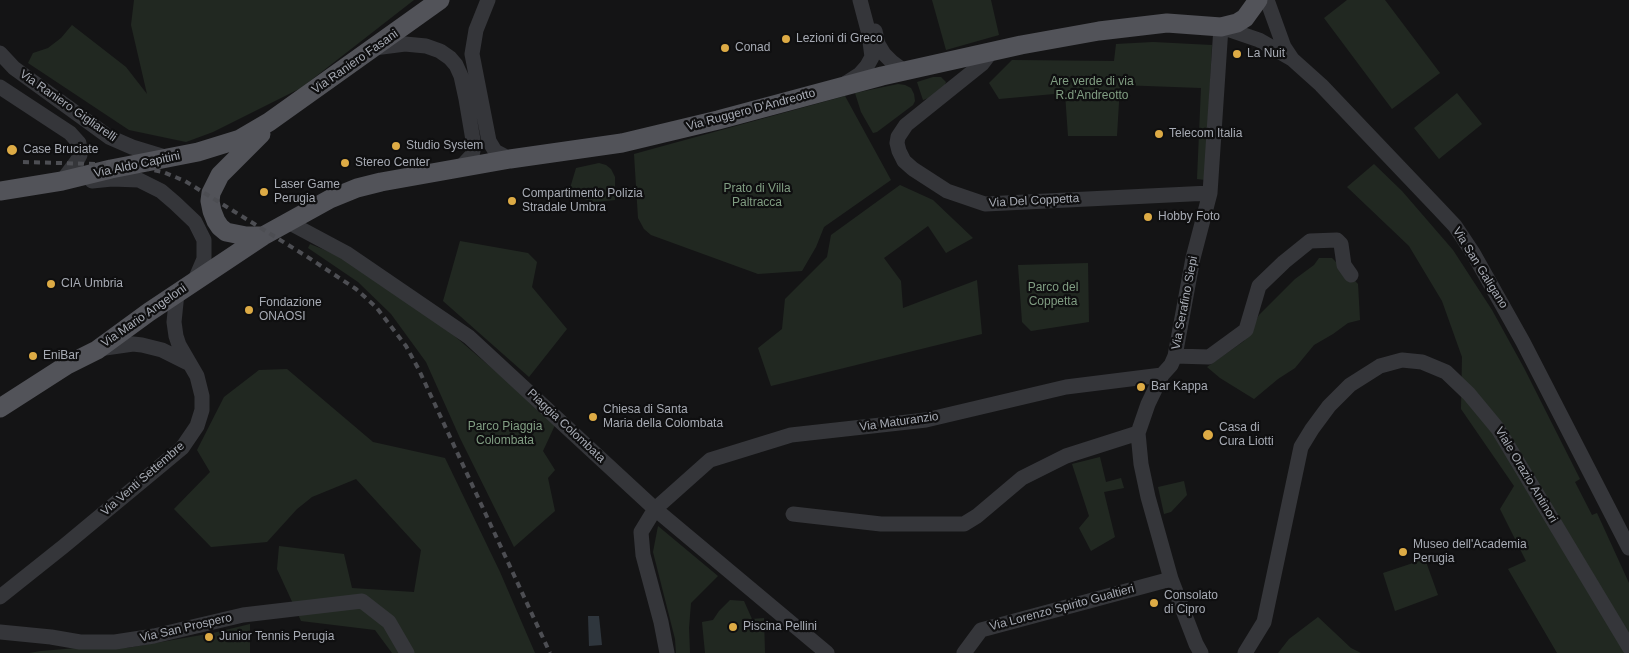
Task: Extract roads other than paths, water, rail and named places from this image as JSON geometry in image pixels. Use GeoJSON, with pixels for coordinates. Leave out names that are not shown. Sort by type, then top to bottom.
{"type":"FeatureCollection","features":[{"type":"Feature","properties":{"kind":"main road","name":"Via Raniero Fasani"},"geometry":{"type":"LineString","coordinates":[[269,122],[440,0]]}},
{"type":"Feature","properties":{"kind":"main road","name":"Via Ruggero D'Andreotto"},"geometry":{"type":"LineString","coordinates":[[288,222],[330,199],[356,188],[381,182],[510,159],[622,143],[838,87],[992,51],[1125,27],[1167,23],[1220,26],[1237,23],[1245,18],[1258,0]]}},
{"type":"Feature","properties":{"kind":"main road","name":"Via Aldo Capitini"},"geometry":{"type":"LineString","coordinates":[[0,191],[62,181],[228,144],[253,133],[269,122]]}},
{"type":"Feature","properties":{"kind":"main road"},"geometry":{"type":"LineString","coordinates":[[263,236],[246,236],[226,232],[216,221],[210,201],[211,193],[220,175],[259,137],[269,122]]}},
{"type":"Feature","properties":{"kind":"main road","name":"Via Mario Angeloni"},"geometry":{"type":"LineString","coordinates":[[0,408],[67,365],[97,350],[195,280],[288,222]]}},
{"type":"Feature","properties":{"kind":"street"},"geometry":{"type":"LineString","coordinates":[[488,0],[476,30],[472,54],[490,141],[495,151],[510,159]]}},
{"type":"Feature","properties":{"kind":"street"},"geometry":{"type":"LineString","coordinates":[[838,87],[860,74],[872,57],[869,34],[860,0]]}},
{"type":"Feature","properties":{"kind":"street"},"geometry":{"type":"LineString","coordinates":[[868,0],[878,44],[892,62],[904,71]]}},
{"type":"Feature","properties":{"kind":"street","name":"Via San Galigano"},"geometry":{"type":"LineString","coordinates":[[1267,0],[1284,47],[1292,59],[1321,85],[1455,226],[1473,253],[1523,342],[1629,548]]}},
{"type":"Feature","properties":{"kind":"street","name":"Via Ruggero D'Andreotto"},"geometry":{"type":"LineString","coordinates":[[1220,26],[1259,40],[1292,59]]}},
{"type":"Feature","properties":{"kind":"street","name":"Via Serafino Siepi"},"geometry":{"type":"LineString","coordinates":[[1201,653],[1171,579],[1146,489],[1138,433],[1148,404],[1162,375],[1171,365],[1175,356],[1193,258],[1210,193],[1220,26]]}},
{"type":"Feature","properties":{"kind":"street"},"geometry":{"type":"LineString","coordinates":[[374,48],[405,44],[426,46],[440,51],[456,65],[461,76],[474,146],[472,155],[460,168]]}},
{"type":"Feature","properties":{"kind":"street","name":"Via Del Coppetta"},"geometry":{"type":"LineString","coordinates":[[992,51],[982,64],[906,125],[898,137],[899,151],[904,161],[940,186],[985,204],[1210,193]]}},
{"type":"Feature","properties":{"kind":"street","name":"Via Raniero Gigliarelli"},"geometry":{"type":"LineString","coordinates":[[0,53],[14,68],[109,137],[132,148],[170,158]]}},
{"type":"Feature","properties":{"kind":"street"},"geometry":{"type":"LineString","coordinates":[[0,87],[70,133],[79,143],[80,155],[62,181]]}},
{"type":"Feature","properties":{"kind":"street"},"geometry":{"type":"LineString","coordinates":[[62,181],[126,178],[139,180],[161,191],[194,222],[204,240],[204,259],[195,280]]}},
{"type":"Feature","properties":{"kind":"street","name":"Piaggia Colombata"},"geometry":{"type":"LineString","coordinates":[[288,222],[346,253],[470,337],[655,509],[827,653]]}},
{"type":"Feature","properties":{"kind":"street"},"geometry":{"type":"LineString","coordinates":[[1175,356],[1209,357],[1246,330],[1259,286],[1310,241],[1337,240],[1341,244],[1344,265],[1351,275]]}},
{"type":"Feature","properties":{"kind":"street","name":"Via Venti Settembre"},"geometry":{"type":"LineString","coordinates":[[0,597],[182,448],[197,426],[202,410],[200,386],[179,345],[174,329],[177,293]]}},
{"type":"Feature","properties":{"kind":"street"},"geometry":{"type":"LineString","coordinates":[[97,350],[133,344],[142,345],[162,350],[190,364]]}},
{"type":"Feature","properties":{"kind":"street","name":"Viale Orazio Antinori"},"geometry":{"type":"LineString","coordinates":[[1245,653],[1264,622],[1301,447],[1312,429],[1350,385],[1380,366],[1402,360],[1422,362],[1446,372],[1469,394],[1498,429],[1629,647]]}},
{"type":"Feature","properties":{"kind":"street","name":"Via Maturanzio"},"geometry":{"type":"LineString","coordinates":[[667,653],[661,622],[643,555],[641,532],[655,509],[710,460],[791,435],[926,420],[1066,386],[1162,375]]}},
{"type":"Feature","properties":{"kind":"street"},"geometry":{"type":"LineString","coordinates":[[793,514],[881,524],[964,524],[977,516],[1022,478],[1066,456],[1138,433]]}},
{"type":"Feature","properties":{"kind":"street","name":"Via Lorenzo Spirito Gualtieri"},"geometry":{"type":"LineString","coordinates":[[964,653],[981,630],[1171,579]]}},
{"type":"Feature","properties":{"kind":"street","name":"Via San Prospero"},"geometry":{"type":"LineString","coordinates":[[0,632],[80,642],[115,642],[154,636],[243,615],[362,601],[389,622],[407,653]]}},
{"type":"Feature","properties":{"kind":"railway"},"geometry":{"type":"LineString","coordinates":[[23,162],[129,165],[163,172],[185,181],[306,256],[356,289],[376,307],[406,346],[419,370],[550,653]]}},
{"type":"Feature","properties":{"kind":"place","name":"Lezioni di Greco"},"geometry":{"type":"Point","coordinates":[786,39]}},
{"type":"Feature","properties":{"kind":"place","name":"Conad"},"geometry":{"type":"Point","coordinates":[725,48]}},
{"type":"Feature","properties":{"kind":"place","name":"La Nuit"},"geometry":{"type":"Point","coordinates":[1237,54]}},
{"type":"Feature","properties":{"kind":"place","name":"Telecom Italia"},"geometry":{"type":"Point","coordinates":[1159,134]}},
{"type":"Feature","properties":{"kind":"place","name":"Studio System"},"geometry":{"type":"Point","coordinates":[396,146]}},
{"type":"Feature","properties":{"kind":"place","name":"Case Bruciate"},"geometry":{"type":"Point","coordinates":[12,150]}},
{"type":"Feature","properties":{"kind":"place","name":"Stereo Center"},"geometry":{"type":"Point","coordinates":[345,163]}},
{"type":"Feature","properties":{"kind":"place","name":"Laser Game Perugia"},"geometry":{"type":"Point","coordinates":[264,192]}},
{"type":"Feature","properties":{"kind":"place","name":"Compartimento Polizia Stradale Umbra"},"geometry":{"type":"Point","coordinates":[512,201]}},
{"type":"Feature","properties":{"kind":"place","name":"Hobby Foto"},"geometry":{"type":"Point","coordinates":[1148,217]}},
{"type":"Feature","properties":{"kind":"place","name":"CIA Umbria"},"geometry":{"type":"Point","coordinates":[51,284]}},
{"type":"Feature","properties":{"kind":"place","name":"Fondazione ONAOSI"},"geometry":{"type":"Point","coordinates":[249,310]}},
{"type":"Feature","properties":{"kind":"place","name":"EniBar"},"geometry":{"type":"Point","coordinates":[33,356]}},
{"type":"Feature","properties":{"kind":"place","name":"Bar Kappa"},"geometry":{"type":"Point","coordinates":[1141,387]}},
{"type":"Feature","properties":{"kind":"place","name":"Chiesa di Santa Maria della Colombata"},"geometry":{"type":"Point","coordinates":[593,417]}},
{"type":"Feature","properties":{"kind":"place","name":"Casa di Cura Liotti"},"geometry":{"type":"Point","coordinates":[1208,435]}},
{"type":"Feature","properties":{"kind":"place","name":"Museo dell'Academia Perugia"},"geometry":{"type":"Point","coordinates":[1403,552]}},
{"type":"Feature","properties":{"kind":"place","name":"Consolato di Cipro"},"geometry":{"type":"Point","coordinates":[1154,603]}},
{"type":"Feature","properties":{"kind":"place","name":"Piscina Pellini"},"geometry":{"type":"Point","coordinates":[733,627]}},
{"type":"Feature","properties":{"kind":"place","name":"Junior Tennis Perugia"},"geometry":{"type":"Point","coordinates":[209,637]}},
{"type":"Feature","properties":{"kind":"park label","name":"Are verde di via R.d'Andreotto"},"geometry":{"type":"Point","coordinates":[1092,89]}},
{"type":"Feature","properties":{"kind":"park label","name":"Prato di Villa Paltracca"},"geometry":{"type":"Point","coordinates":[757,196]}},
{"type":"Feature","properties":{"kind":"park label","name":"Parco del Coppetta"},"geometry":{"type":"Point","coordinates":[1053,295]}},
{"type":"Feature","properties":{"kind":"park label","name":"Parco Piaggia Colombata"},"geometry":{"type":"Point","coordinates":[505,434]}}]}
